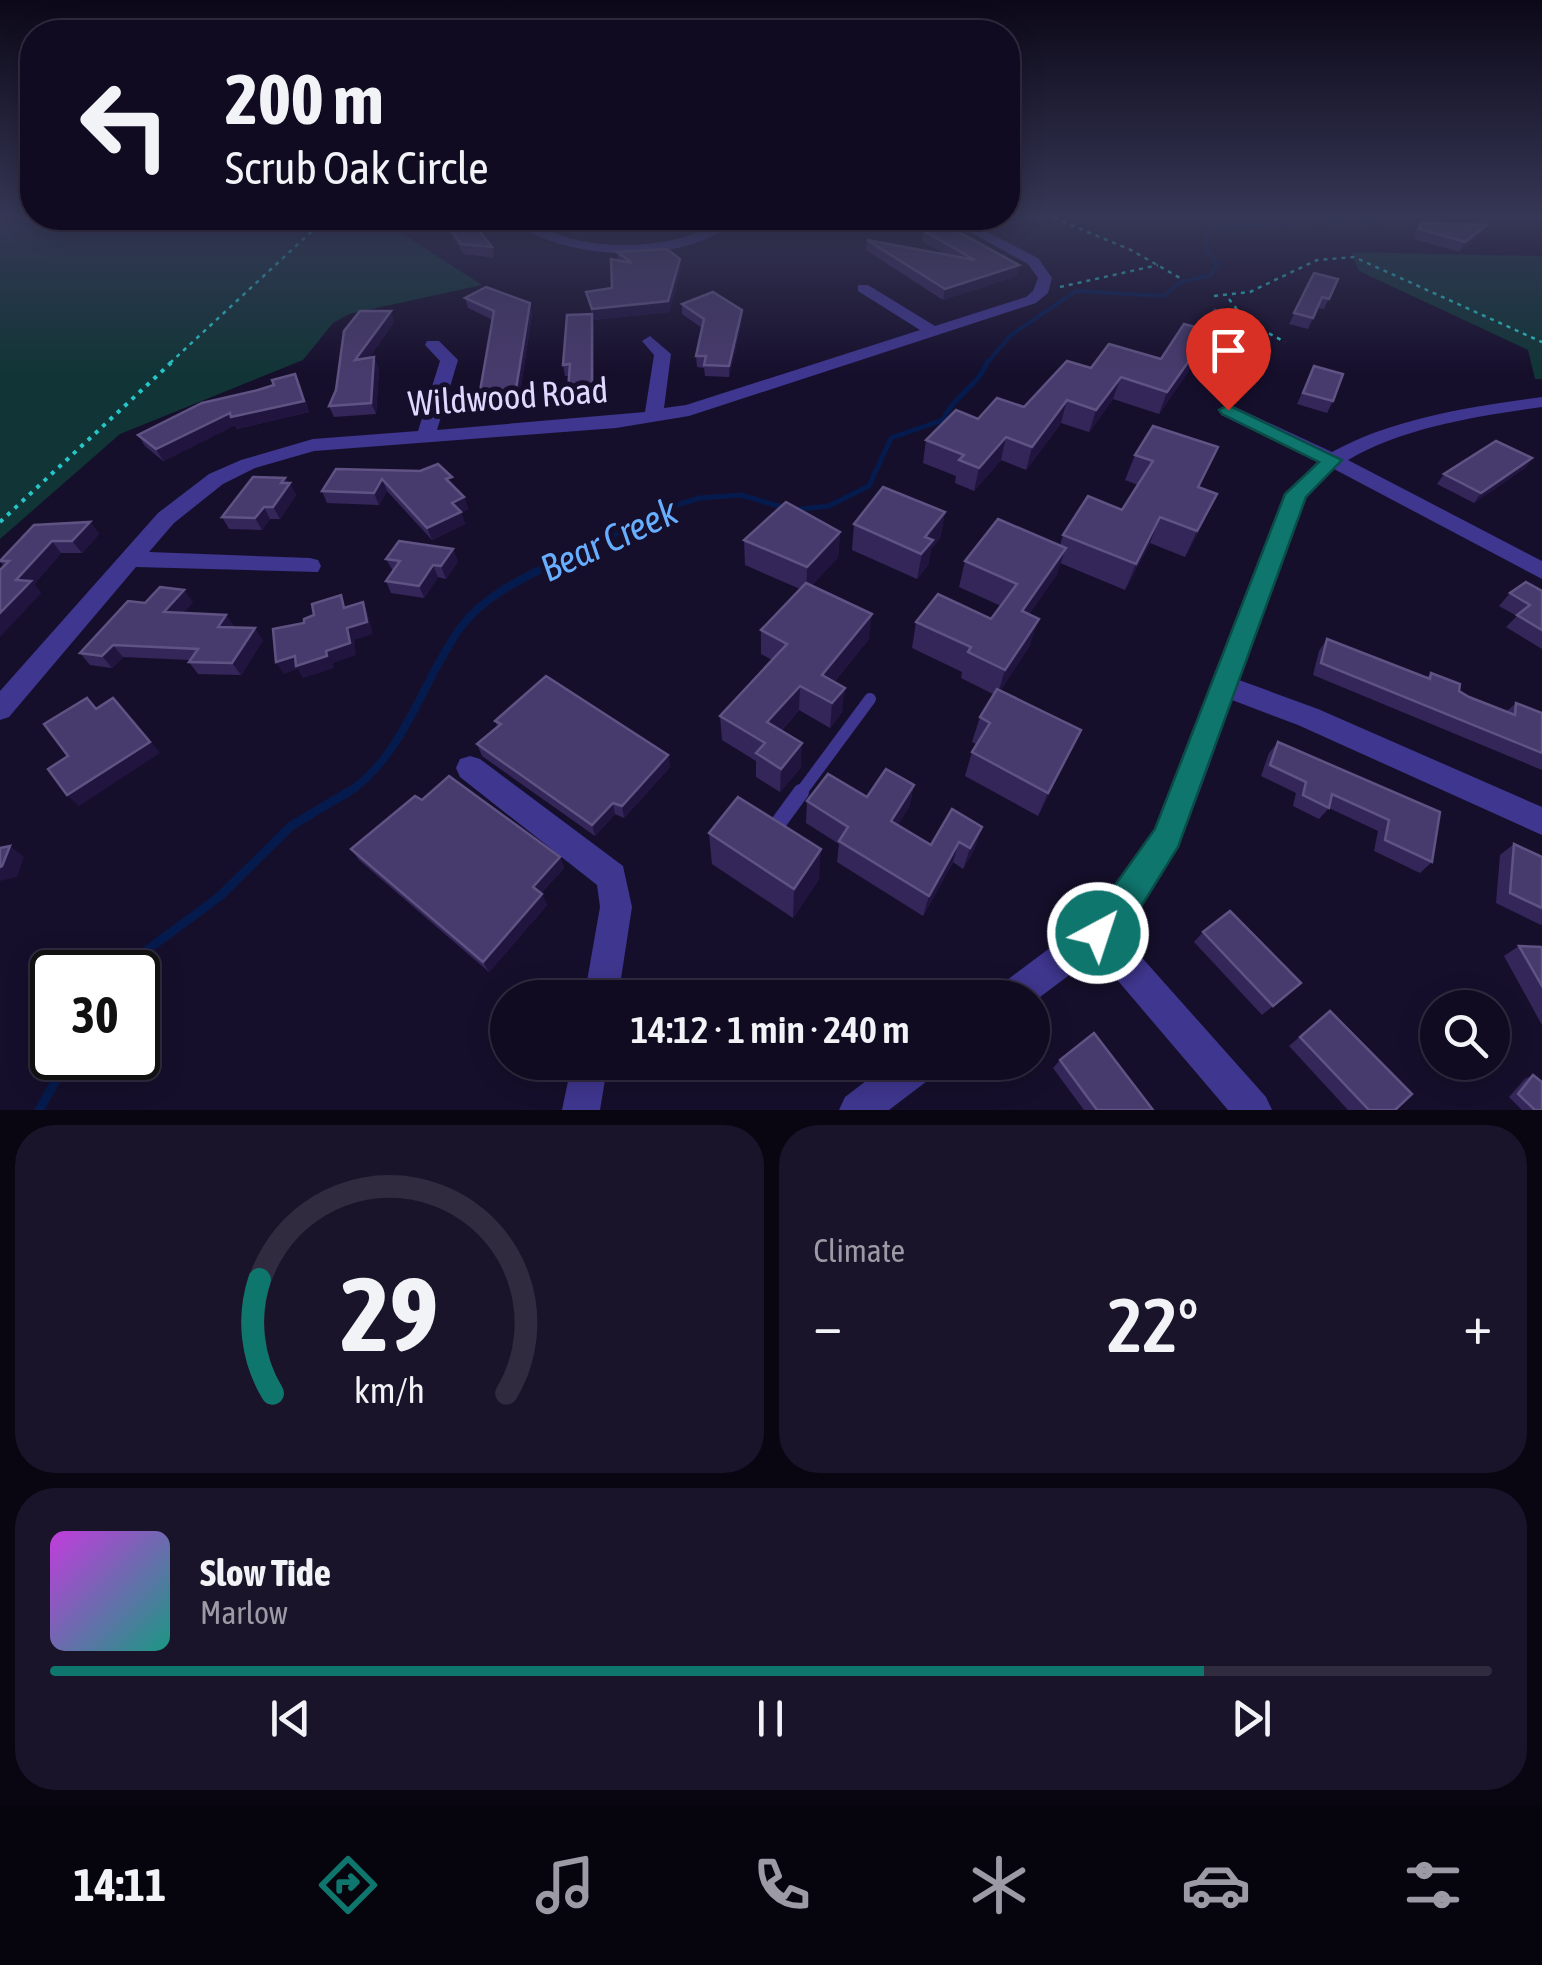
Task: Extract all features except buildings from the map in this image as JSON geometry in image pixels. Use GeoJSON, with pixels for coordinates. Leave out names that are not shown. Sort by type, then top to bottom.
{"type":"FeatureCollection","features":[{"type":"Feature","properties":{"kind":"street"},"geometry":{"type":"LineString","coordinates":[[1041,270],[1045,284]]}},
{"type":"Feature","properties":{"kind":"street","name":"Wildwood Road"},"geometry":{"type":"LineString","coordinates":[[0,709],[129,558],[187,498],[248,464],[313,445],[654,417],[723,401],[1030,300],[1045,284]]}},
{"type":"Feature","properties":{"kind":"street"},"geometry":{"type":"LineString","coordinates":[[863,288],[934,332]]}},
{"type":"Feature","properties":{"kind":"street"},"geometry":{"type":"LineString","coordinates":[[650,341],[663,354],[654,417]]}},
{"type":"Feature","properties":{"kind":"street"},"geometry":{"type":"LineString","coordinates":[[426,436],[449,360],[433,345]]}},
{"type":"Feature","properties":{"kind":"street"},"geometry":{"type":"LineString","coordinates":[[1035,980],[1098,933],[1122,907],[1167,837],[1296,494],[1332,460],[1419,428],[1542,402]]}},
{"type":"Feature","properties":{"kind":"street"},"geometry":{"type":"LineString","coordinates":[[1228,410],[1542,571]]}},
{"type":"Feature","properties":{"kind":"street"},"geometry":{"type":"LineString","coordinates":[[129,558],[310,566]]}},
{"type":"Feature","properties":{"kind":"street"},"geometry":{"type":"LineString","coordinates":[[1224,686],[1308,717],[1542,821]]}},
{"type":"Feature","properties":{"kind":"street"},"geometry":{"type":"LineString","coordinates":[[470,768],[612,877],[616,907],[603,980]]}},
{"type":"Feature","properties":{"kind":"street"},"geometry":{"type":"LineString","coordinates":[[1098,933],[1253,1110]]}},
{"type":"Feature","properties":{"kind":"street"},"geometry":{"type":"LineString","coordinates":[[582,1110],[587,1080]]}},
{"type":"Feature","properties":{"kind":"street"},"geometry":{"type":"LineString","coordinates":[[858,1110],[898,1080]]}},
{"type":"Feature","properties":{"kind":"lane"},"geometry":{"type":"LineString","coordinates":[[0,682],[24,681]]}},
{"type":"Feature","properties":{"kind":"lane"},"geometry":{"type":"LineString","coordinates":[[774,828],[870,699]]}},
{"type":"Feature","properties":{"kind":"path"},"geometry":{"type":"LineString","coordinates":[[0,522],[270,270]]}},
{"type":"Feature","properties":{"kind":"path"},"geometry":{"type":"LineString","coordinates":[[1045,284],[1061,287],[1138,270]]}},
{"type":"Feature","properties":{"kind":"path"},"geometry":{"type":"LineString","coordinates":[[1167,270],[1180,278]]}},
{"type":"Feature","properties":{"kind":"path"},"geometry":{"type":"LineString","coordinates":[[1214,296],[1230,298],[1263,287],[1295,270]]}},
{"type":"Feature","properties":{"kind":"path"},"geometry":{"type":"LineString","coordinates":[[1382,270],[1542,342]]}},
{"type":"Feature","properties":{"kind":"path"},"geometry":{"type":"LineString","coordinates":[[1230,298],[1246,322],[1286,342]]}},
{"type":"Feature","properties":{"kind":"green space"},"geometry":{"type":"Polygon","coordinates":[[[0,270],[458,270],[482,285],[349,314],[333,323],[303,360],[120,434],[0,539],[0,270]]]}},
{"type":"Feature","properties":{"kind":"green space"},"geometry":{"type":"Polygon","coordinates":[[[1542,270],[1542,379],[1535,379],[1528,350],[1359,271],[1542,270]]]}},
{"type":"Feature","properties":{"kind":"waterway","name":"Bear Creek"},"geometry":{"type":"LineString","coordinates":[[987,363],[1011,335],[1076,291],[1164,296],[1181,282],[1211,275],[1214,270]]}},
{"type":"Feature","properties":{"kind":"waterway","name":"Bear Creek"},"geometry":{"type":"LineString","coordinates":[[578,551],[629,529],[654,512],[700,498],[741,495],[792,510],[829,506],[869,486],[891,438],[943,420],[988,361]]}},
{"type":"Feature","properties":{"kind":"waterway","name":"Bear Creek"},"geometry":{"type":"LineString","coordinates":[[578,551],[582,549]]}},
{"type":"Feature","properties":{"kind":"waterway","name":"Bear Creek"},"geometry":{"type":"LineString","coordinates":[[348,792],[382,761],[397,740],[447,648],[473,614],[517,582],[578,551]]}},
{"type":"Feature","properties":{"kind":"waterway","name":"Bear Creek"},"geometry":{"type":"LineString","coordinates":[[147,950],[219,897],[291,826],[348,792]]}},
{"type":"Feature","properties":{"kind":"waterway","name":"Bear Creek"},"geometry":{"type":"LineString","coordinates":[[344,795],[348,792]]}},
{"type":"Feature","properties":{"kind":"waterway","name":"Bear Creek"},"geometry":{"type":"LineString","coordinates":[[39,1110],[56,1080]]}},
{"type":"Feature","properties":{"kind":"route"},"geometry":{"type":"LineString","coordinates":[[1098,933],[1122,907],[1167,837],[1296,494],[1332,460],[1228,410]]}}]}
